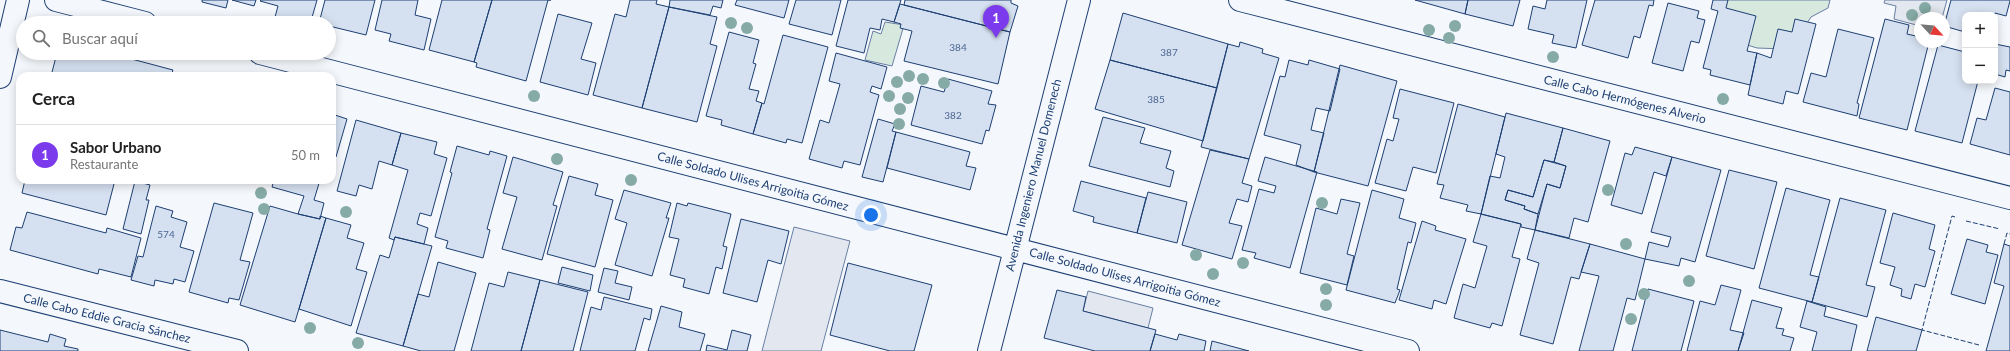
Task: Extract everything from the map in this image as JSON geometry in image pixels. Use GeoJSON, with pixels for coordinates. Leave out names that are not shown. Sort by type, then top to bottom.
{"type":"FeatureCollection","features":[{"type":"Feature","properties":{"kind":"street"},"geometry":{"type":"LineString","coordinates":[[0,77],[18,0]]}},
{"type":"Feature","properties":{"kind":"street"},"geometry":{"type":"LineString","coordinates":[[56,0],[118,16]]}},
{"type":"Feature","properties":{"kind":"street","name":"Avenida Ingeniero Manuel Domenech"},"geometry":{"type":"LineString","coordinates":[[989,351],[1014,248],[1079,0]]}},
{"type":"Feature","properties":{"kind":"street","name":"Calle Cabo Hermógenes Alverio"},"geometry":{"type":"LineString","coordinates":[[1240,0],[2010,198]]}},
{"type":"Feature","properties":{"kind":"street","name":"Calle Soldado Ulises Arrigoitia Gómez"},"geometry":{"type":"LineString","coordinates":[[287,60],[333,72]]}},
{"type":"Feature","properties":{"kind":"street","name":"Calle Soldado Ulises Arrigoitia Gómez"},"geometry":{"type":"LineString","coordinates":[[336,73],[1408,351]]}},
{"type":"Feature","properties":{"kind":"street","name":"Calle Cabo Eddie Gracia Sánchez"},"geometry":{"type":"LineString","coordinates":[[0,291],[237,351]]}},
{"type":"Feature","properties":{"kind":"shaded area"},"geometry":{"type":"Polygon","coordinates":[[[1720,0],[1830,0],[1828,8],[1811,17],[1798,37],[1785,49],[1757,48],[1741,43],[1720,0]]]}},
{"type":"Feature","properties":{"kind":"shaded area"},"geometry":{"type":"Polygon","coordinates":[[[1885,0],[1947,0],[1944,12],[1914,12],[1914,24],[1894,19],[1896,6],[1884,3],[1885,0]]]}},
{"type":"Feature","properties":{"kind":"shaded area"},"geometry":{"type":"Polygon","coordinates":[[[885,22],[904,25],[892,66],[865,60],[873,31],[881,34],[885,22]]]}},
{"type":"Feature","properties":{"kind":"shaded area"},"geometry":{"type":"Polygon","coordinates":[[[794,227],[850,241],[821,351],[762,351],[794,227]]]}},
{"type":"Feature","properties":{"kind":"shaded area"},"geometry":{"type":"Polygon","coordinates":[[[1088,291],[1153,308],[1148,328],[1083,311],[1088,291]]]}},
{"type":"Feature","properties":{"kind":"building"},"geometry":{"type":"Polygon","coordinates":[[[202,0],[228,0],[226,8],[202,2],[202,0]]]}},
{"type":"Feature","properties":{"kind":"building"},"geometry":{"type":"Polygon","coordinates":[[[232,0],[256,0],[254,6],[232,0]]]}},
{"type":"Feature","properties":{"kind":"building"},"geometry":{"type":"Polygon","coordinates":[[[317,0],[312,16],[275,16],[278,6],[260,1],[317,0]]]}},
{"type":"Feature","properties":{"kind":"building"},"geometry":{"type":"Polygon","coordinates":[[[325,0],[375,0],[366,35],[336,28],[336,16],[321,16],[325,0]]]}},
{"type":"Feature","properties":{"kind":"building"},"geometry":{"type":"Polygon","coordinates":[[[382,0],[418,0],[415,15],[431,19],[424,50],[389,41],[391,34],[375,30],[382,0]]]}},
{"type":"Feature","properties":{"kind":"building"},"geometry":{"type":"Polygon","coordinates":[[[442,0],[492,0],[474,62],[429,50],[442,0]]]}},
{"type":"Feature","properties":{"kind":"building"},"geometry":{"type":"Polygon","coordinates":[[[492,0],[548,0],[526,81],[476,67],[477,63],[474,62],[492,0]]]}},
{"type":"Feature","properties":{"kind":"building"},"geometry":{"type":"Polygon","coordinates":[[[630,0],[657,0],[656,4],[669,7],[642,108],[593,95],[615,14],[626,17],[630,0]]]}},
{"type":"Feature","properties":{"kind":"building"},"geometry":{"type":"Polygon","coordinates":[[[670,0],[723,0],[721,8],[713,6],[710,15],[669,7],[670,0]]]}},
{"type":"Feature","properties":{"kind":"building"},"geometry":{"type":"Polygon","coordinates":[[[737,0],[789,0],[784,18],[735,5],[737,0]]]}},
{"type":"Feature","properties":{"kind":"building"},"geometry":{"type":"Polygon","coordinates":[[[796,0],[841,0],[832,35],[789,24],[796,0]]]}},
{"type":"Feature","properties":{"kind":"building"},"geometry":{"type":"Polygon","coordinates":[[[848,0],[901,0],[894,22],[882,19],[880,30],[870,28],[864,53],[836,46],[848,0]]]}},
{"type":"Feature","properties":{"kind":"building"},"geometry":{"type":"Polygon","coordinates":[[[905,0],[1011,0],[1011,3],[1018,6],[1010,32],[904,5],[905,0]]]}},
{"type":"Feature","properties":{"kind":"building"},"geometry":{"type":"Polygon","coordinates":[[[1415,0],[1468,0],[1465,14],[1415,0]]]}},
{"type":"Feature","properties":{"kind":"building"},"geometry":{"type":"Polygon","coordinates":[[[1468,0],[1520,0],[1513,26],[1465,14],[1468,0]]]}},
{"type":"Feature","properties":{"kind":"building"},"geometry":{"type":"Polygon","coordinates":[[[1547,0],[1587,0],[1576,48],[1552,43],[1554,35],[1528,29],[1533,6],[1545,9],[1547,0]]]}},
{"type":"Feature","properties":{"kind":"building"},"geometry":{"type":"Polygon","coordinates":[[[1595,0],[1654,0],[1653,6],[1649,5],[1640,38],[1634,36],[1628,58],[1582,45],[1595,0]]]}},
{"type":"Feature","properties":{"kind":"building"},"geometry":{"type":"Polygon","coordinates":[[[1713,0],[1728,0],[1726,8],[1756,16],[1747,51],[1757,53],[1750,85],[1710,75],[1711,70],[1703,68],[1718,11],[1711,9],[1713,0]]]}},
{"type":"Feature","properties":{"kind":"building"},"geometry":{"type":"Polygon","coordinates":[[[1951,0],[2010,0],[2006,16],[1998,14],[1998,12],[1962,12],[1962,31],[1950,28],[1950,12],[1948,12],[1951,0]]]}},
{"type":"Feature","properties":{"kind":"building"},"geometry":{"type":"Polygon","coordinates":[[[1668,3],[1699,11],[1697,18],[1705,20],[1699,43],[1691,41],[1683,71],[1652,63],[1668,3]]]}},
{"type":"Feature","properties":{"kind":"building"},"geometry":{"type":"Polygon","coordinates":[[[900,4],[1010,32],[998,84],[904,61],[912,31],[900,28],[901,24],[894,22],[900,4]]]}},
{"type":"Feature","properties":{"kind":"building"},"geometry":{"type":"Polygon","coordinates":[[[669,7],[717,17],[710,44],[717,46],[697,122],[642,108],[669,7]]]}},
{"type":"Feature","properties":{"kind":"building"},"geometry":{"type":"Polygon","coordinates":[[[1123,13],[1228,44],[1217,88],[1110,60],[1123,13]]]}},
{"type":"Feature","properties":{"kind":"building"},"geometry":{"type":"Polygon","coordinates":[[[558,14],[592,23],[581,59],[596,63],[588,95],[540,82],[558,14]]]}},
{"type":"Feature","properties":{"kind":"building"},"geometry":{"type":"Polygon","coordinates":[[[1795,19],[1816,24],[1798,94],[1786,91],[1783,104],[1748,95],[1757,53],[1771,58],[1778,29],[1792,32],[1795,19]]]}},
{"type":"Feature","properties":{"kind":"building"},"geometry":{"type":"Polygon","coordinates":[[[1885,19],[1909,25],[1907,34],[1914,36],[1914,48],[1928,48],[1907,130],[1859,118],[1885,19]]]}},
{"type":"Feature","properties":{"kind":"building"},"geometry":{"type":"Polygon","coordinates":[[[1838,29],[1874,38],[1857,103],[1859,104],[1857,116],[1803,102],[1811,73],[1826,77],[1838,29]]]}},
{"type":"Feature","properties":{"kind":"building"},"geometry":{"type":"Polygon","coordinates":[[[729,32],[759,40],[753,63],[756,64],[749,89],[759,91],[756,101],[762,103],[753,134],[721,125],[722,120],[706,116],[729,32]]]}},
{"type":"Feature","properties":{"kind":"building"},"geometry":{"type":"Polygon","coordinates":[[[783,35],[828,47],[802,143],[787,139],[786,143],[753,134],[762,103],[764,104],[783,35]]]}},
{"type":"Feature","properties":{"kind":"building"},"geometry":{"type":"Polygon","coordinates":[[[1240,42],[1263,49],[1262,53],[1279,58],[1249,159],[1201,147],[1228,44],[1239,47],[1240,42]]]}},
{"type":"Feature","properties":{"kind":"building"},"geometry":{"type":"Polygon","coordinates":[[[1998,45],[2010,47],[2010,71],[2006,70],[2005,77],[1998,75],[1998,45]]]}},
{"type":"Feature","properties":{"kind":"building"},"geometry":{"type":"Polygon","coordinates":[[[1937,48],[1950,48],[1962,51],[1962,84],[1977,84],[1962,143],[1915,131],[1937,48]]]}},
{"type":"Feature","properties":{"kind":"building"},"geometry":{"type":"Polygon","coordinates":[[[836,53],[887,67],[881,89],[872,86],[870,92],[879,95],[860,165],[844,161],[842,168],[809,159],[820,120],[829,123],[840,84],[829,81],[836,53]]]}},
{"type":"Feature","properties":{"kind":"building"},"geometry":{"type":"Polygon","coordinates":[[[55,60],[135,60],[173,70],[172,72],[52,72],[55,60]]]}},
{"type":"Feature","properties":{"kind":"building"},"geometry":{"type":"Polygon","coordinates":[[[1110,60],[1217,88],[1203,141],[1095,109],[1110,60]]]}},
{"type":"Feature","properties":{"kind":"building"},"geometry":{"type":"Polygon","coordinates":[[[1289,60],[1308,65],[1309,60],[1340,69],[1330,111],[1316,108],[1311,130],[1324,133],[1314,172],[1296,165],[1301,145],[1264,135],[1280,76],[1285,77],[1289,60]]]}},
{"type":"Feature","properties":{"kind":"building"},"geometry":{"type":"Polygon","coordinates":[[[1340,65],[1397,81],[1368,186],[1314,172],[1340,65]]]}},
{"type":"Feature","properties":{"kind":"building"},"geometry":{"type":"Polygon","coordinates":[[[948,79],[992,91],[988,104],[996,105],[989,131],[986,130],[982,144],[911,125],[921,86],[944,92],[948,79]]]}},
{"type":"Feature","properties":{"kind":"building"},"geometry":{"type":"Polygon","coordinates":[[[1995,88],[2010,92],[2010,155],[1970,144],[1977,118],[1986,120],[1995,88]]]}},
{"type":"Feature","properties":{"kind":"building"},"geometry":{"type":"Polygon","coordinates":[[[1400,89],[1454,103],[1436,173],[1413,167],[1406,191],[1375,183],[1387,139],[1393,141],[1399,119],[1393,118],[1400,89]]]}},
{"type":"Feature","properties":{"kind":"building"},"geometry":{"type":"Polygon","coordinates":[[[1458,104],[1505,117],[1481,214],[1466,211],[1468,205],[1440,198],[1444,185],[1437,184],[1458,104]]]}},
{"type":"Feature","properties":{"kind":"building"},"geometry":{"type":"Polygon","coordinates":[[[1506,113],[1563,128],[1554,162],[1544,160],[1533,197],[1508,190],[1505,200],[1525,206],[1524,209],[1538,214],[1535,230],[1521,227],[1521,224],[1481,214],[1490,176],[1500,178],[1505,157],[1496,154],[1506,113]]]}},
{"type":"Feature","properties":{"kind":"building"},"geometry":{"type":"Polygon","coordinates":[[[336,115],[347,119],[336,157],[336,115]]]}},
{"type":"Feature","properties":{"kind":"building"},"geometry":{"type":"Polygon","coordinates":[[[1103,117],[1145,128],[1140,143],[1171,151],[1166,168],[1174,171],[1170,187],[1089,166],[1103,117]]]}},
{"type":"Feature","properties":{"kind":"building"},"geometry":{"type":"Polygon","coordinates":[[[878,119],[895,124],[892,131],[896,132],[883,182],[862,177],[878,119]]]}},
{"type":"Feature","properties":{"kind":"building"},"geometry":{"type":"Polygon","coordinates":[[[356,120],[401,133],[392,165],[379,161],[372,189],[359,185],[356,196],[337,191],[356,120]]]}},
{"type":"Feature","properties":{"kind":"building"},"geometry":{"type":"Polygon","coordinates":[[[1563,128],[1610,141],[1588,222],[1574,218],[1569,238],[1535,230],[1547,184],[1560,188],[1566,166],[1554,162],[1563,128]]]}},
{"type":"Feature","properties":{"kind":"building"},"geometry":{"type":"Polygon","coordinates":[[[896,132],[970,152],[966,166],[976,168],[970,190],[887,168],[896,132]]]}},
{"type":"Feature","properties":{"kind":"building"},"geometry":{"type":"Polygon","coordinates":[[[401,133],[437,142],[434,154],[447,158],[431,216],[420,213],[417,224],[428,228],[424,244],[395,237],[394,240],[389,238],[408,170],[392,165],[401,133]]]}},
{"type":"Feature","properties":{"kind":"building"},"geometry":{"type":"Polygon","coordinates":[[[457,146],[489,155],[490,151],[507,156],[487,229],[490,230],[483,258],[446,248],[448,241],[435,237],[452,173],[450,172],[457,146]]]}},
{"type":"Feature","properties":{"kind":"building"},"geometry":{"type":"Polygon","coordinates":[[[1635,147],[1672,157],[1666,176],[1654,172],[1642,214],[1611,205],[1625,153],[1632,155],[1635,147]]]}},
{"type":"Feature","properties":{"kind":"building"},"geometry":{"type":"Polygon","coordinates":[[[1210,150],[1249,159],[1242,183],[1252,186],[1248,202],[1237,199],[1229,223],[1242,226],[1232,259],[1182,245],[1210,150]]]}},
{"type":"Feature","properties":{"kind":"building"},"geometry":{"type":"Polygon","coordinates":[[[513,157],[563,172],[553,205],[557,206],[542,260],[502,249],[517,197],[503,193],[513,157]]]}},
{"type":"Feature","properties":{"kind":"building"},"geometry":{"type":"Polygon","coordinates":[[[1265,157],[1317,172],[1290,268],[1254,258],[1256,253],[1242,250],[1259,189],[1274,193],[1276,186],[1258,181],[1265,157]]]}},
{"type":"Feature","properties":{"kind":"building"},"geometry":{"type":"Polygon","coordinates":[[[1672,157],[1721,170],[1695,262],[1681,258],[1679,266],[1645,259],[1649,242],[1668,247],[1671,237],[1651,232],[1672,157]]]}},
{"type":"Feature","properties":{"kind":"building"},"geometry":{"type":"Polygon","coordinates":[[[1544,160],[1566,166],[1560,188],[1547,184],[1538,214],[1524,209],[1525,206],[1505,200],[1508,190],[1533,197],[1544,160]]]}},
{"type":"Feature","properties":{"kind":"building"},"geometry":{"type":"Polygon","coordinates":[[[1729,170],[1777,182],[1754,269],[1706,256],[1729,170]]]}},
{"type":"Feature","properties":{"kind":"building"},"geometry":{"type":"Polygon","coordinates":[[[569,176],[598,184],[595,195],[613,200],[595,267],[547,254],[569,176]]]}},
{"type":"Feature","properties":{"kind":"building"},"geometry":{"type":"Polygon","coordinates":[[[1081,181],[1146,198],[1137,233],[1093,222],[1094,217],[1073,211],[1081,181]]]}},
{"type":"Feature","properties":{"kind":"building"},"geometry":{"type":"Polygon","coordinates":[[[24,184],[114,184],[106,215],[22,193],[24,184]]]}},
{"type":"Feature","properties":{"kind":"building"},"geometry":{"type":"Polygon","coordinates":[[[134,184],[150,185],[146,200],[149,200],[141,234],[123,229],[134,184]]]}},
{"type":"Feature","properties":{"kind":"building"},"geometry":{"type":"Polygon","coordinates":[[[273,184],[319,184],[314,200],[324,203],[320,219],[298,214],[304,196],[272,187],[273,184]]]}},
{"type":"Feature","properties":{"kind":"building"},"geometry":{"type":"Polygon","coordinates":[[[1786,188],[1830,200],[1810,275],[1819,277],[1812,302],[1759,288],[1786,188]]]}},
{"type":"Feature","properties":{"kind":"building"},"geometry":{"type":"Polygon","coordinates":[[[624,190],[671,203],[666,218],[669,218],[652,276],[615,265],[627,223],[615,219],[624,190]]]}},
{"type":"Feature","properties":{"kind":"building"},"geometry":{"type":"Polygon","coordinates":[[[1372,190],[1404,199],[1399,218],[1416,223],[1411,243],[1408,242],[1397,289],[1400,290],[1395,303],[1346,290],[1372,190]]]}},
{"type":"Feature","properties":{"kind":"building"},"geometry":{"type":"Polygon","coordinates":[[[1148,192],[1187,202],[1177,243],[1137,233],[1148,192]]]}},
{"type":"Feature","properties":{"kind":"building"},"geometry":{"type":"Polygon","coordinates":[[[1840,198],[1886,210],[1866,285],[1875,287],[1867,317],[1812,302],[1840,198]]]}},
{"type":"Feature","properties":{"kind":"building"},"geometry":{"type":"Polygon","coordinates":[[[1341,199],[1360,203],[1347,254],[1354,256],[1347,285],[1300,273],[1316,208],[1337,214],[1341,199]]]}},
{"type":"Feature","properties":{"kind":"building"},"geometry":{"type":"Polygon","coordinates":[[[214,203],[253,213],[240,260],[250,262],[239,300],[229,298],[228,303],[189,292],[214,203]]]}},
{"type":"Feature","properties":{"kind":"building"},"geometry":{"type":"Polygon","coordinates":[[[677,203],[687,206],[688,203],[731,214],[723,246],[727,247],[722,269],[716,267],[709,294],[683,287],[685,279],[670,275],[679,239],[669,237],[677,203]]]}},
{"type":"Feature","properties":{"kind":"building"},"geometry":{"type":"Polygon","coordinates":[[[156,206],[173,211],[171,217],[187,222],[180,247],[194,251],[185,282],[174,279],[173,284],[155,280],[154,286],[131,280],[138,256],[143,257],[156,206]]]}},
{"type":"Feature","properties":{"kind":"building"},"geometry":{"type":"Polygon","coordinates":[[[270,206],[320,219],[320,216],[326,218],[295,322],[240,305],[270,206]]]}},
{"type":"Feature","properties":{"kind":"building"},"geometry":{"type":"Polygon","coordinates":[[[27,212],[106,233],[107,228],[141,238],[131,277],[99,269],[98,274],[10,250],[16,227],[22,228],[27,212]]]}},
{"type":"Feature","properties":{"kind":"building"},"geometry":{"type":"Polygon","coordinates":[[[1893,213],[1935,225],[1929,249],[1935,251],[1925,287],[1915,284],[1911,299],[1901,296],[1902,289],[1890,285],[1895,267],[1880,263],[1893,213]]]}},
{"type":"Feature","properties":{"kind":"building"},"geometry":{"type":"Polygon","coordinates":[[[1481,214],[1521,224],[1512,257],[1520,259],[1502,326],[1492,323],[1490,328],[1454,318],[1463,284],[1475,288],[1487,246],[1473,242],[1481,214]]]}},
{"type":"Feature","properties":{"kind":"building"},"geometry":{"type":"Polygon","coordinates":[[[326,218],[351,225],[347,238],[364,243],[356,269],[367,272],[351,326],[299,309],[326,218]]]}},
{"type":"Feature","properties":{"kind":"building"},"geometry":{"type":"Polygon","coordinates":[[[741,219],[789,231],[781,264],[768,260],[757,302],[723,293],[741,219]]]}},
{"type":"Feature","properties":{"kind":"building"},"geometry":{"type":"Polygon","coordinates":[[[1422,221],[1436,226],[1435,230],[1466,239],[1446,304],[1434,300],[1432,309],[1399,300],[1422,221]]]}},
{"type":"Feature","properties":{"kind":"building"},"geometry":{"type":"Polygon","coordinates":[[[1535,230],[1590,244],[1579,279],[1571,277],[1553,344],[1520,335],[1539,263],[1527,259],[1535,230]]]}},
{"type":"Feature","properties":{"kind":"building"},"geometry":{"type":"Polygon","coordinates":[[[395,237],[432,246],[403,346],[356,333],[380,255],[389,258],[395,237]]]}},
{"type":"Feature","properties":{"kind":"building"},"geometry":{"type":"Polygon","coordinates":[[[1967,239],[1988,245],[1986,252],[1998,255],[1985,304],[1951,294],[1967,239]]]}},
{"type":"Feature","properties":{"kind":"building"},"geometry":{"type":"Polygon","coordinates":[[[1590,244],[1645,259],[1635,300],[1627,298],[1613,351],[1579,351],[1599,276],[1581,272],[1590,244]]]}},
{"type":"Feature","properties":{"kind":"building"},"geometry":{"type":"Polygon","coordinates":[[[2004,244],[2010,246],[2010,351],[1986,351],[2004,286],[1994,283],[2004,244]]]}},
{"type":"Feature","properties":{"kind":"building"},"geometry":{"type":"Polygon","coordinates":[[[438,262],[476,273],[454,351],[421,351],[403,346],[418,294],[429,297],[438,262]]]}},
{"type":"Feature","properties":{"kind":"building"},"geometry":{"type":"Polygon","coordinates":[[[848,263],[932,285],[914,351],[890,351],[830,335],[848,263]]]}},
{"type":"Feature","properties":{"kind":"building"},"geometry":{"type":"Polygon","coordinates":[[[562,267],[593,275],[590,291],[558,283],[562,267]]]}},
{"type":"Feature","properties":{"kind":"building"},"geometry":{"type":"Polygon","coordinates":[[[604,268],[618,271],[615,283],[632,287],[629,300],[598,292],[604,268]]]}},
{"type":"Feature","properties":{"kind":"building"},"geometry":{"type":"Polygon","coordinates":[[[508,272],[540,280],[521,351],[471,351],[489,283],[504,287],[508,272]]]}},
{"type":"Feature","properties":{"kind":"building"},"geometry":{"type":"Polygon","coordinates":[[[540,280],[588,292],[573,351],[521,351],[540,280]]]}},
{"type":"Feature","properties":{"kind":"building"},"geometry":{"type":"Polygon","coordinates":[[[1721,285],[1741,290],[1730,330],[1744,333],[1738,351],[1687,351],[1700,301],[1715,305],[1721,285]]]}},
{"type":"Feature","properties":{"kind":"building"},"geometry":{"type":"Polygon","coordinates":[[[1648,289],[1694,301],[1681,351],[1632,351],[1648,289]]]}},
{"type":"Feature","properties":{"kind":"building"},"geometry":{"type":"Polygon","coordinates":[[[1057,290],[1086,297],[1083,311],[1156,330],[1150,351],[1095,351],[1044,338],[1057,290]]]}},
{"type":"Feature","properties":{"kind":"building"},"geometry":{"type":"Polygon","coordinates":[[[604,297],[652,309],[650,320],[644,318],[635,351],[580,351],[591,307],[601,310],[604,297]]]}},
{"type":"Feature","properties":{"kind":"building"},"geometry":{"type":"Polygon","coordinates":[[[1752,300],[1782,308],[1776,328],[1784,329],[1782,335],[1794,338],[1790,351],[1738,351],[1752,300]]]}},
{"type":"Feature","properties":{"kind":"building"},"geometry":{"type":"Polygon","coordinates":[[[1807,301],[1826,307],[1824,316],[1857,325],[1851,351],[1812,351],[1817,332],[1800,327],[1807,301]]]}},
{"type":"Feature","properties":{"kind":"building"},"geometry":{"type":"Polygon","coordinates":[[[661,306],[682,312],[679,327],[705,334],[700,351],[648,351],[661,306]]]}},
{"type":"Feature","properties":{"kind":"building"},"geometry":{"type":"Polygon","coordinates":[[[1876,317],[1922,330],[1916,351],[1867,351],[1876,317]]]}},
{"type":"Feature","properties":{"kind":"building"},"geometry":{"type":"Polygon","coordinates":[[[0,330],[48,342],[50,334],[66,339],[64,346],[78,349],[78,351],[0,351],[0,330]]]}},
{"type":"Feature","properties":{"kind":"building"},"geometry":{"type":"Polygon","coordinates":[[[732,330],[751,335],[747,351],[706,351],[707,345],[727,350],[732,330]]]}},
{"type":"Feature","properties":{"kind":"building"},"geometry":{"type":"Polygon","coordinates":[[[1155,334],[1177,340],[1179,334],[1206,341],[1204,351],[1150,351],[1155,334]]]}},
{"type":"Feature","properties":{"kind":"building"},"geometry":{"type":"Polygon","coordinates":[[[1212,341],[1249,351],[1210,351],[1212,341]]]}},
{"type":"Feature","properties":{"kind":"fence"},"geometry":{"type":"LineString","coordinates":[[1955,217],[1952,216],[1922,330],[1979,345]]}},
{"type":"Feature","properties":{"kind":"fence"},"geometry":{"type":"LineString","coordinates":[[1966,221],[2000,229]]}},
{"type":"Feature","properties":{"kind":"fence"},"geometry":{"type":"LineString","coordinates":[[2004,244],[2007,233],[2010,234]]}},
{"type":"Feature","properties":{"kind":"place","name":"Sabor Urbano"},"geometry":{"type":"Point","coordinates":[996,38]}}]}
